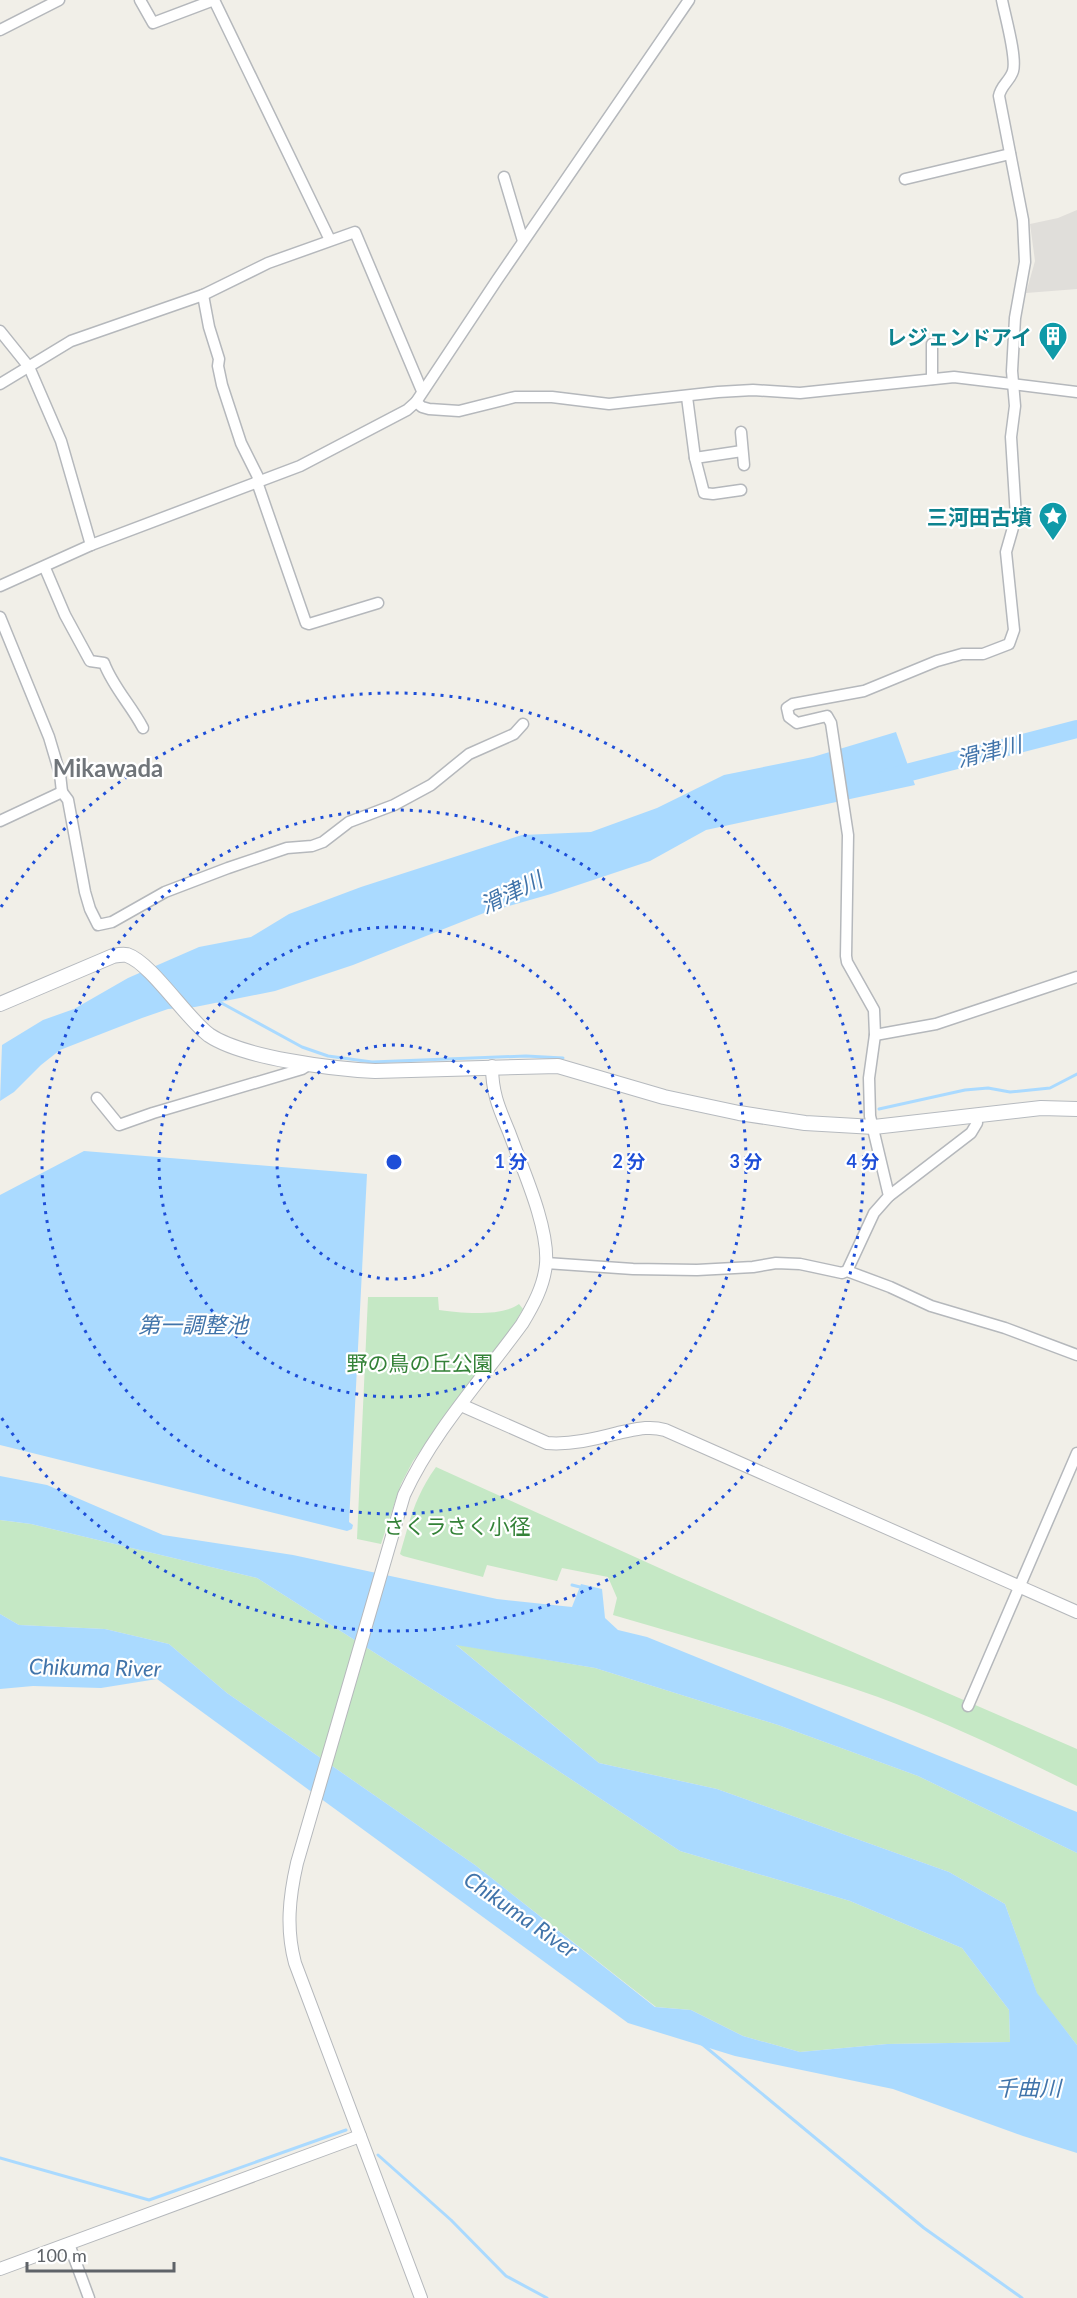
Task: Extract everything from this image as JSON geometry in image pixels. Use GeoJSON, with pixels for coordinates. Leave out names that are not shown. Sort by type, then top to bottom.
{"type":"FeatureCollection","features":[{"type":"Feature","properties":{"kind":"main road"},"geometry":{"type":"LineString","coordinates":[[0,1004],[113,956],[123,954],[146,969],[208,1034],[234,1047],[310,1064],[348,1070],[375,1071],[492,1066],[558,1066],[664,1097],[739,1113],[805,1123],[874,1127],[1041,1108],[1077,1109]]}},
{"type":"Feature","properties":{"kind":"street"},"geometry":{"type":"LineString","coordinates":[[0,30],[59,0]]}},
{"type":"Feature","properties":{"kind":"street"},"geometry":{"type":"LineString","coordinates":[[140,0],[153,23],[214,0],[330,240]]}},
{"type":"Feature","properties":{"kind":"street"},"geometry":{"type":"LineString","coordinates":[[0,586],[45,568],[91,545],[300,466],[407,410],[417,402],[422,391],[689,0]]}},
{"type":"Feature","properties":{"kind":"street"},"geometry":{"type":"LineString","coordinates":[[889,1196],[870,1116],[869,1078],[875,1035],[874,1010],[847,962],[846,956],[848,835],[831,723],[827,716],[797,723],[789,717],[787,708],[793,704],[864,691],[937,661],[962,654],[982,654],[1009,644],[1012,639],[1014,630],[1006,552],[1016,517],[1011,437],[1015,406],[1012,371],[1014,330],[1025,262],[1023,220],[999,96],[1000,89],[1011,76],[1014,64],[1002,0]]}},
{"type":"Feature","properties":{"kind":"street"},"geometry":{"type":"LineString","coordinates":[[905,179],[1010,154]]}},
{"type":"Feature","properties":{"kind":"street"},"geometry":{"type":"LineString","coordinates":[[504,177],[524,241]]}},
{"type":"Feature","properties":{"kind":"street"},"geometry":{"type":"LineString","coordinates":[[0,384],[71,341],[202,294],[268,263],[355,232],[422,391]]}},
{"type":"Feature","properties":{"kind":"street"},"geometry":{"type":"LineString","coordinates":[[202,294],[219,359],[218,366],[222,384],[241,443],[258,477],[257,482],[306,623],[326,620],[378,603]]}},
{"type":"Feature","properties":{"kind":"street"},"geometry":{"type":"LineString","coordinates":[[0,331],[29,367],[61,441],[91,545]]}},
{"type":"Feature","properties":{"kind":"street"},"geometry":{"type":"LineString","coordinates":[[932,344],[932,379]]}},
{"type":"Feature","properties":{"kind":"street"},"geometry":{"type":"LineString","coordinates":[[417,402],[422,407],[449,412],[515,397],[609,404],[718,392],[753,390],[800,393],[954,377],[1077,392]]}},
{"type":"Feature","properties":{"kind":"street"},"geometry":{"type":"LineString","coordinates":[[687,397],[695,458],[704,493],[741,490]]}},
{"type":"Feature","properties":{"kind":"street"},"geometry":{"type":"LineString","coordinates":[[741,432],[744,465]]}},
{"type":"Feature","properties":{"kind":"street"},"geometry":{"type":"LineString","coordinates":[[695,458],[742,451]]}},
{"type":"Feature","properties":{"kind":"street"},"geometry":{"type":"LineString","coordinates":[[45,568],[65,615],[90,661],[104,663],[110,680],[131,706],[143,728]]}},
{"type":"Feature","properties":{"kind":"street"},"geometry":{"type":"LineString","coordinates":[[0,617],[49,737],[60,774],[62,792],[68,800],[77,857],[90,909],[98,925],[125,915],[165,892],[228,868],[287,848],[312,846],[323,842],[349,822],[394,805],[431,785],[469,754],[514,734],[523,724]]}},
{"type":"Feature","properties":{"kind":"street"},"geometry":{"type":"LineString","coordinates":[[0,821],[62,792]]}},
{"type":"Feature","properties":{"kind":"street"},"geometry":{"type":"LineString","coordinates":[[875,1035],[925,1028],[1077,977]]}},
{"type":"Feature","properties":{"kind":"street"},"geometry":{"type":"LineString","coordinates":[[98,1098],[119,1125],[302,1069],[310,1064]]}},
{"type":"Feature","properties":{"kind":"street"},"geometry":{"type":"LineString","coordinates":[[421,2298],[314,2016],[291,1948],[289,1906],[301,1852],[384,1560],[412,1477],[530,1310],[542,1280],[546,1263],[545,1239],[512,1139],[497,1106],[492,1066]]}},
{"type":"Feature","properties":{"kind":"street"},"geometry":{"type":"LineString","coordinates":[[847,1271],[874,1212],[889,1196],[971,1133],[977,1123],[976,1116]]}},
{"type":"Feature","properties":{"kind":"street"},"geometry":{"type":"LineString","coordinates":[[546,1263],[633,1269],[697,1270],[753,1267],[776,1263],[800,1264],[842,1273],[847,1271],[931,1306],[1005,1328],[1077,1355]]}},
{"type":"Feature","properties":{"kind":"street"},"geometry":{"type":"LineString","coordinates":[[461,1405],[547,1443],[580,1441],[649,1427],[665,1430],[1077,1612]]}},
{"type":"Feature","properties":{"kind":"street"},"geometry":{"type":"LineString","coordinates":[[968,1706],[1077,1453]]}},
{"type":"Feature","properties":{"kind":"street"},"geometry":{"type":"LineString","coordinates":[[0,2269],[360,2136]]}},
{"type":"Feature","properties":{"kind":"street"},"geometry":{"type":"LineString","coordinates":[[69,2244],[89,2298]]}},
{"type":"Feature","properties":{"kind":"shaded area"},"geometry":{"type":"Polygon","coordinates":[[[1077,210],[1077,289],[1026,293],[1035,261],[1030,224],[1058,218],[1077,210]]]}},
{"type":"Feature","properties":{"kind":"green space","name":"野の鳥の丘公園"},"geometry":{"type":"Polygon","coordinates":[[[368,1297],[438,1297],[439,1310],[458,1312],[502,1311],[519,1304],[523,1309],[509,1333],[413,1461],[401,1484],[381,1544],[357,1539],[368,1297]]]}},
{"type":"Feature","properties":{"kind":"green space","name":"さくラさく小径"},"geometry":{"type":"Polygon","coordinates":[[[436,1467],[677,1576],[1077,1749],[1077,1786],[954,1728],[878,1697],[779,1664],[613,1615],[617,1598],[608,1577],[562,1568],[557,1581],[487,1565],[483,1577],[403,1556],[400,1554],[414,1509],[436,1467]]]}},
{"type":"Feature","properties":{"kind":"green space"},"geometry":{"type":"Polygon","coordinates":[[[0,1520],[31,1524],[257,1578],[490,1726],[680,1851],[850,1901],[962,1948],[1009,2010],[1010,2042],[887,2044],[800,2052],[743,2036],[691,2010],[656,2007],[475,1865],[227,1693],[169,1644],[105,1629],[19,1625],[0,1614],[0,1520]]]}},
{"type":"Feature","properties":{"kind":"green space"},"geometry":{"type":"Polygon","coordinates":[[[455,1644],[595,1668],[778,1725],[918,1776],[1077,1853],[1077,2045],[1037,1994],[1005,1904],[949,1872],[717,1789],[599,1763],[455,1644]]]}},
{"type":"Feature","properties":{"kind":"water"},"geometry":{"type":"Polygon","coordinates":[[[896,732],[915,785],[706,830],[650,861],[551,894],[484,913],[353,965],[275,991],[195,1007],[168,1009],[60,1050],[14,1092],[0,1101],[2,1045],[43,1020],[74,1009],[128,978],[199,947],[251,937],[289,914],[361,887],[522,835],[591,832],[657,808],[724,775],[813,757],[896,732]]]}},
{"type":"Feature","properties":{"kind":"water","name":"第一調整池"},"geometry":{"type":"Polygon","coordinates":[[[84,1151],[367,1174],[349,1522],[353,1525],[352,1529],[347,1531],[0,1445],[0,1195],[84,1151]]]}},
{"type":"Feature","properties":{"kind":"water","name":"千曲川"},"geometry":{"type":"Polygon","coordinates":[[[0,1476],[47,1485],[163,1535],[293,1555],[497,1599],[572,1607],[581,1584],[602,1589],[605,1618],[618,1630],[647,1637],[1077,1812],[1077,1853],[918,1776],[778,1725],[595,1668],[456,1645],[599,1763],[717,1789],[949,1872],[1005,1904],[1037,1993],[1077,2045],[1077,2153],[893,2089],[735,2056],[628,2023],[157,1679],[101,1688],[33,1686],[0,1689],[0,1614],[19,1625],[105,1629],[169,1644],[227,1693],[475,1865],[655,2007],[691,2010],[743,2036],[800,2052],[887,2044],[1010,2042],[1009,2010],[962,1948],[850,1901],[680,1851],[490,1726],[257,1578],[31,1524],[0,1520],[0,1476]]]}},
{"type":"Feature","properties":{"kind":"waterway","name":"滑津川"},"geometry":{"type":"LineString","coordinates":[[887,778],[1077,729]]}},
{"type":"Feature","properties":{"kind":"waterway"},"geometry":{"type":"LineString","coordinates":[[216,1000],[302,1047],[328,1056],[372,1062],[526,1056],[563,1058]]}},
{"type":"Feature","properties":{"kind":"waterway"},"geometry":{"type":"LineString","coordinates":[[879,1109],[965,1090],[988,1088],[1010,1092],[1050,1088],[1077,1074]]}},
{"type":"Feature","properties":{"kind":"waterway"},"geometry":{"type":"LineString","coordinates":[[572,1585],[580,1587]]}},
{"type":"Feature","properties":{"kind":"waterway"},"geometry":{"type":"LineString","coordinates":[[702,2044],[924,2228],[1022,2298]]}},
{"type":"Feature","properties":{"kind":"waterway"},"geometry":{"type":"LineString","coordinates":[[0,2158],[149,2200],[346,2130]]}},
{"type":"Feature","properties":{"kind":"waterway"},"geometry":{"type":"LineString","coordinates":[[378,2155],[451,2220],[506,2276],[547,2298]]}},
{"type":"Feature","properties":{"kind":"place","name":"レジェンドアイ"},"geometry":{"type":"Point","coordinates":[1053,362]}},
{"type":"Feature","properties":{"kind":"place","name":"三河田古墳"},"geometry":{"type":"Point","coordinates":[1053,542]}},
{"type":"Feature","properties":{"kind":"district","name":"Mikawada"},"geometry":{"type":"Point","coordinates":[108,767]}},
{"type":"Feature","properties":{"kind":"water label","name":"Chikuma River"},"geometry":{"type":"Point","coordinates":[95,1667]}},
{"type":"Feature","properties":{"kind":"water label","name":"Chikuma River"},"geometry":{"type":"Point","coordinates":[521,1914]}}]}
